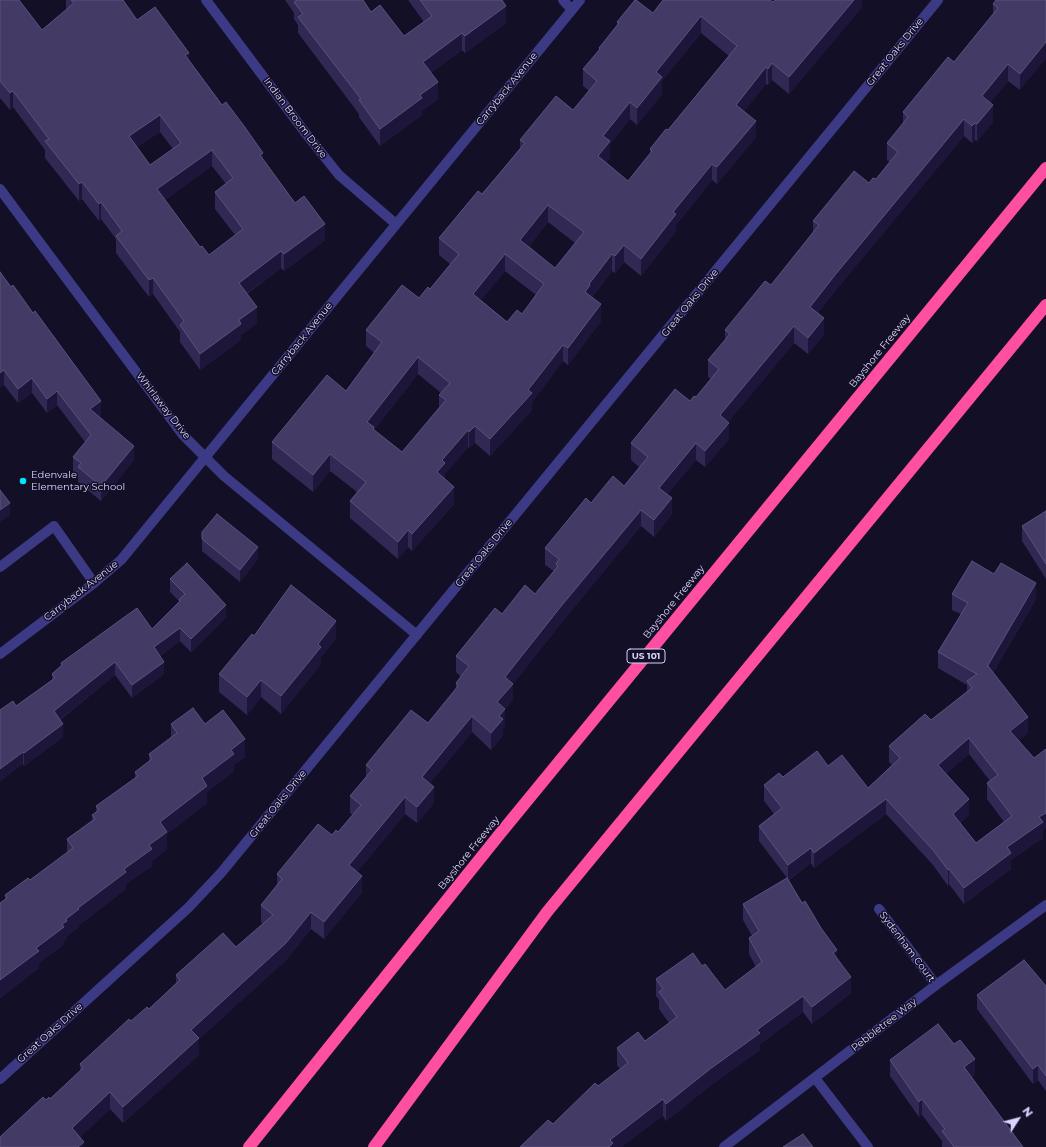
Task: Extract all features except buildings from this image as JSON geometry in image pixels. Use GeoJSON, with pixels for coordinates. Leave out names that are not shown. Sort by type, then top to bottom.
{"type":"FeatureCollection","features":[{"type":"Feature","properties":{"kind":"highway","name":"Bayshore Freeway"},"geometry":{"type":"LineString","coordinates":[[250,1147],[499,835],[1046,168]]}},
{"type":"Feature","properties":{"kind":"highway"},"geometry":{"type":"LineString","coordinates":[[374,1147],[547,912],[1046,305]]}},
{"type":"Feature","properties":{"kind":"street","name":"Indian Broom Drive"},"geometry":{"type":"LineString","coordinates":[[206,0],[306,135],[339,175],[396,224]]}},
{"type":"Feature","properties":{"kind":"street"},"geometry":{"type":"LineString","coordinates":[[564,0],[572,10]]}},
{"type":"Feature","properties":{"kind":"street","name":"Carryback Avenue"},"geometry":{"type":"LineString","coordinates":[[0,654],[94,583],[121,560],[580,0]]}},
{"type":"Feature","properties":{"kind":"street","name":"Great Oaks Drive"},"geometry":{"type":"LineString","coordinates":[[0,1079],[188,908],[221,873],[938,0]]}},
{"type":"Feature","properties":{"kind":"street","name":"Whirlaway Drive"},"geometry":{"type":"LineString","coordinates":[[0,189],[183,435],[224,476],[417,635]]}},
{"type":"Feature","properties":{"kind":"street"},"geometry":{"type":"LineString","coordinates":[[0,567],[54,526],[94,583]]}},
{"type":"Feature","properties":{"kind":"street","name":"Pebbletree Way"},"geometry":{"type":"LineString","coordinates":[[724,1147],[936,985],[1045,908]]}},
{"type":"Feature","properties":{"kind":"street","name":"Sydenham Court"},"geometry":{"type":"LineString","coordinates":[[879,909],[936,985]]}},
{"type":"Feature","properties":{"kind":"street"},"geometry":{"type":"LineString","coordinates":[[815,1078],[868,1147]]}},
{"type":"Feature","properties":{"kind":"place","name":"Edenvale Elementary School"},"geometry":{"type":"Point","coordinates":[23,481]}}]}
